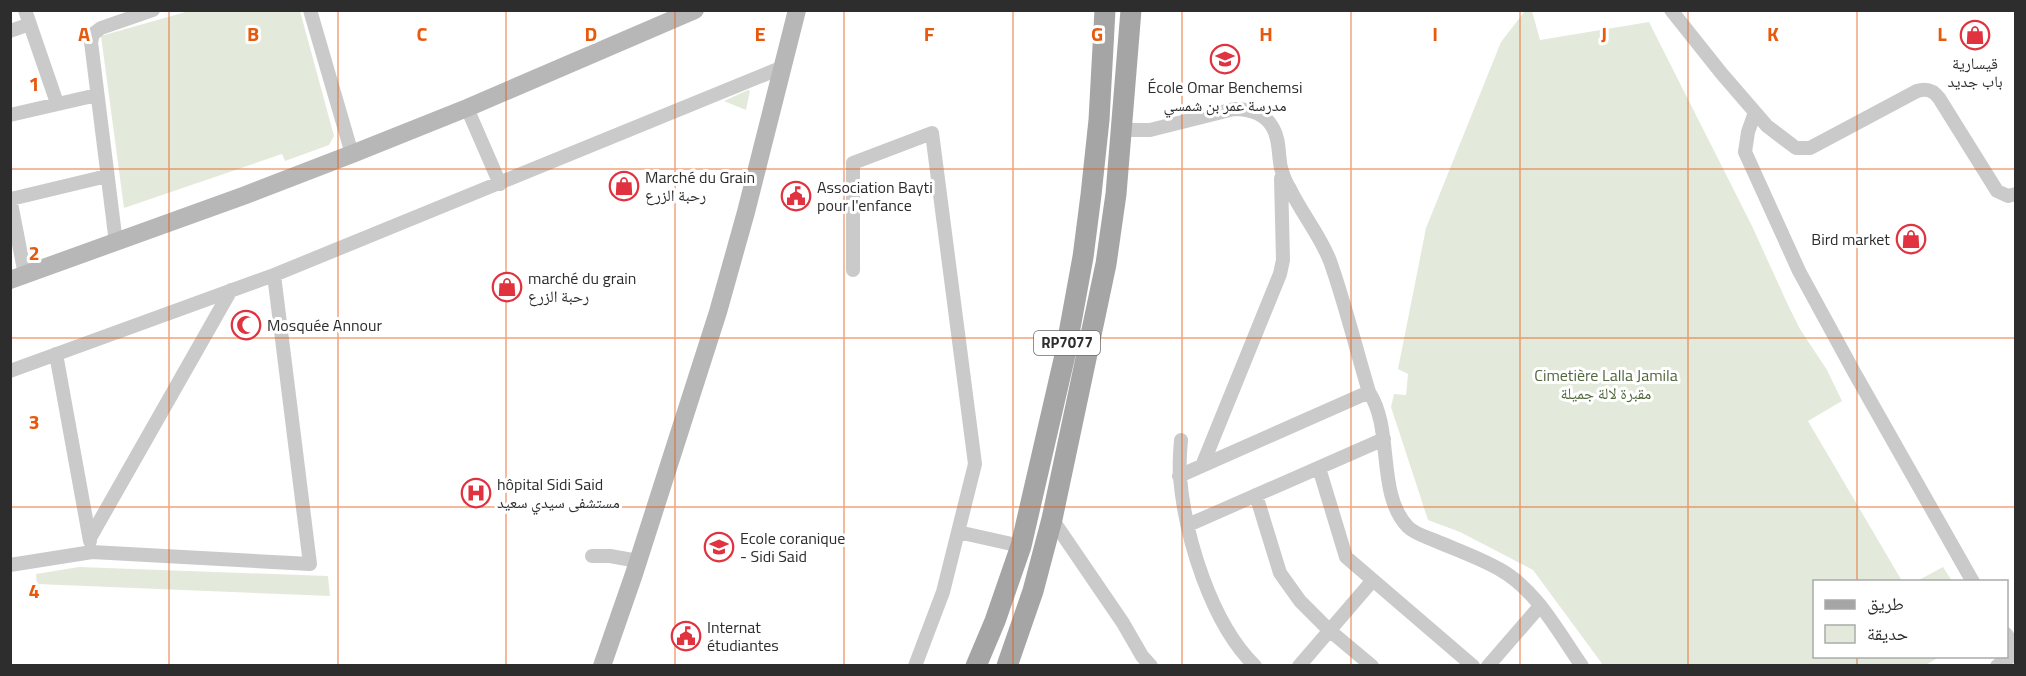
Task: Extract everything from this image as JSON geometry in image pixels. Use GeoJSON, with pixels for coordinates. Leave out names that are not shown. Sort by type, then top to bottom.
{"type":"FeatureCollection","features":[{"type":"Feature","properties":{"kind":"main road","name":"RP7077"},"geometry":{"type":"LineString","coordinates":[[976,666],[1021,546],[1065,355],[1083,257],[1099,120],[1105,10]]}},
{"type":"Feature","properties":{"kind":"main road","name":"RP7077"},"geometry":{"type":"LineString","coordinates":[[1007,666],[1033,591],[1052,519],[1106,264],[1122,130],[1131,10]]}},
{"type":"Feature","properties":{"kind":"street"},"geometry":{"type":"LineString","coordinates":[[25,10],[57,103]]}},
{"type":"Feature","properties":{"kind":"street"},"geometry":{"type":"LineString","coordinates":[[116,243],[91,42],[93,34],[100,28],[153,10]]}},
{"type":"Feature","properties":{"kind":"street"},"geometry":{"type":"LineString","coordinates":[[310,10],[352,154]]}},
{"type":"Feature","properties":{"kind":"street"},"geometry":{"type":"LineString","coordinates":[[107,176],[11,198],[18,278],[352,154],[467,108],[695,10]]}},
{"type":"Feature","properties":{"kind":"street"},"geometry":{"type":"LineString","coordinates":[[602,666],[718,312],[797,10]]}},
{"type":"Feature","properties":{"kind":"street"},"geometry":{"type":"LineString","coordinates":[[1671,10],[1767,126],[1793,146],[1807,149],[1917,91],[1927,89],[1939,98],[1997,191],[2008,195],[2016,194]]}},
{"type":"Feature","properties":{"kind":"street"},"geometry":{"type":"LineString","coordinates":[[10,31],[30,24]]}},
{"type":"Feature","properties":{"kind":"street"},"geometry":{"type":"LineString","coordinates":[[10,371],[274,275],[783,67]]}},
{"type":"Feature","properties":{"kind":"street"},"geometry":{"type":"LineString","coordinates":[[10,115],[97,95]]}},
{"type":"Feature","properties":{"kind":"street"},"geometry":{"type":"LineString","coordinates":[[467,108],[500,184]]}},
{"type":"Feature","properties":{"kind":"street"},"geometry":{"type":"LineString","coordinates":[[1122,130],[1150,130],[1234,109],[1245,109],[1266,118],[1277,138],[1281,168],[1283,260],[1280,274],[1202,466]]}},
{"type":"Feature","properties":{"kind":"street"},"geometry":{"type":"LineString","coordinates":[[1755,112],[1748,132],[1745,152],[1799,271],[1972,580]]}},
{"type":"Feature","properties":{"kind":"street"},"geometry":{"type":"LineString","coordinates":[[853,270],[853,163],[933,133],[975,464],[943,592],[915,666]]}},
{"type":"Feature","properties":{"kind":"street"},"geometry":{"type":"LineString","coordinates":[[1281,168],[1289,189],[1316,232],[1329,260],[1369,392],[1377,404],[1393,499],[1408,527],[1421,535],[1498,568],[1520,582],[1582,666]]}},
{"type":"Feature","properties":{"kind":"street"},"geometry":{"type":"LineString","coordinates":[[10,565],[92,552],[310,564],[274,275]]}},
{"type":"Feature","properties":{"kind":"street"},"geometry":{"type":"LineString","coordinates":[[90,538],[231,290]]}},
{"type":"Feature","properties":{"kind":"street"},"geometry":{"type":"LineString","coordinates":[[56,354],[92,552]]}},
{"type":"Feature","properties":{"kind":"street"},"geometry":{"type":"LineString","coordinates":[[1179,476],[1369,392]]}},
{"type":"Feature","properties":{"kind":"street"},"geometry":{"type":"LineString","coordinates":[[1188,525],[1384,439]]}},
{"type":"Feature","properties":{"kind":"street"},"geometry":{"type":"LineString","coordinates":[[1181,440],[1179,476],[1188,525],[1201,574],[1215,607],[1235,642],[1255,666]]}},
{"type":"Feature","properties":{"kind":"street"},"geometry":{"type":"LineString","coordinates":[[1318,468],[1347,557],[1473,666]]}},
{"type":"Feature","properties":{"kind":"street"},"geometry":{"type":"LineString","coordinates":[[1256,495],[1280,573],[1300,601],[1329,630],[1372,666]]}},
{"type":"Feature","properties":{"kind":"street"},"geometry":{"type":"LineString","coordinates":[[1052,519],[1123,623],[1142,656],[1151,666]]}},
{"type":"Feature","properties":{"kind":"street"},"geometry":{"type":"LineString","coordinates":[[958,532],[1021,546]]}},
{"type":"Feature","properties":{"kind":"street"},"geometry":{"type":"LineString","coordinates":[[592,556],[610,556],[638,561]]}},
{"type":"Feature","properties":{"kind":"street"},"geometry":{"type":"LineString","coordinates":[[1299,666],[1373,580]]}},
{"type":"Feature","properties":{"kind":"street"},"geometry":{"type":"LineString","coordinates":[[1488,666],[1539,606]]}},
{"type":"Feature","properties":{"kind":"street"},"geometry":{"type":"LineString","coordinates":[[1997,666],[2016,653]]}},
{"type":"Feature","properties":{"kind":"green space"},"geometry":{"type":"Polygon","coordinates":[[[189,11],[300,11],[334,136],[329,145],[285,161],[282,154],[124,208],[101,36],[189,11]]]}},
{"type":"Feature","properties":{"kind":"green space","name":"Cimetière Lalla Jamila مقبرة لالة جميلة"},"geometry":{"type":"Polygon","coordinates":[[[1525,11],[1532,11],[1540,40],[1649,22],[1752,226],[1800,329],[1827,370],[1842,401],[1808,421],[1901,580],[1813,580],[1813,658],[1937,658],[1926,665],[1603,665],[1533,570],[1460,532],[1428,520],[1391,407],[1394,394],[1406,395],[1408,374],[1398,369],[1426,228],[1501,42],[1525,11]]]}},
{"type":"Feature","properties":{"kind":"green space"},"geometry":{"type":"Polygon","coordinates":[[[750,91],[746,110],[724,101],[750,91]]]}},
{"type":"Feature","properties":{"kind":"green space"},"geometry":{"type":"Polygon","coordinates":[[[79,567],[328,576],[330,596],[37,584],[36,574],[79,567]]]}},
{"type":"Feature","properties":{"kind":"green space"},"geometry":{"type":"Polygon","coordinates":[[[1943,567],[1951,580],[1919,580],[1943,567]]]}},
{"type":"Feature","properties":{"kind":"place","name":"قيسارية باب جديد"},"geometry":{"type":"Point","coordinates":[1975,35]}},
{"type":"Feature","properties":{"kind":"place","name":"École Omar Benchemsi مدرسة عمر بن شمسي"},"geometry":{"type":"Point","coordinates":[1225,59]}},
{"type":"Feature","properties":{"kind":"place","name":"Marché du Grain رحبة الزرع"},"geometry":{"type":"Point","coordinates":[624,186]}},
{"type":"Feature","properties":{"kind":"place","name":"Association Bayti pour l'enfance"},"geometry":{"type":"Point","coordinates":[796,196]}},
{"type":"Feature","properties":{"kind":"place","name":"Bird market"},"geometry":{"type":"Point","coordinates":[1911,239]}},
{"type":"Feature","properties":{"kind":"place","name":"marché du grain رحبة الزرع"},"geometry":{"type":"Point","coordinates":[507,287]}},
{"type":"Feature","properties":{"kind":"place","name":"Mosquée Annour"},"geometry":{"type":"Point","coordinates":[246,325]}},
{"type":"Feature","properties":{"kind":"place","name":"hôpital Sidi Said مستشفى سيدي سعيد"},"geometry":{"type":"Point","coordinates":[476,493]}},
{"type":"Feature","properties":{"kind":"place","name":"Ecole coranique - Sidi Said"},"geometry":{"type":"Point","coordinates":[719,547]}},
{"type":"Feature","properties":{"kind":"place","name":"Internat étudiantes"},"geometry":{"type":"Point","coordinates":[686,636]}}]}
